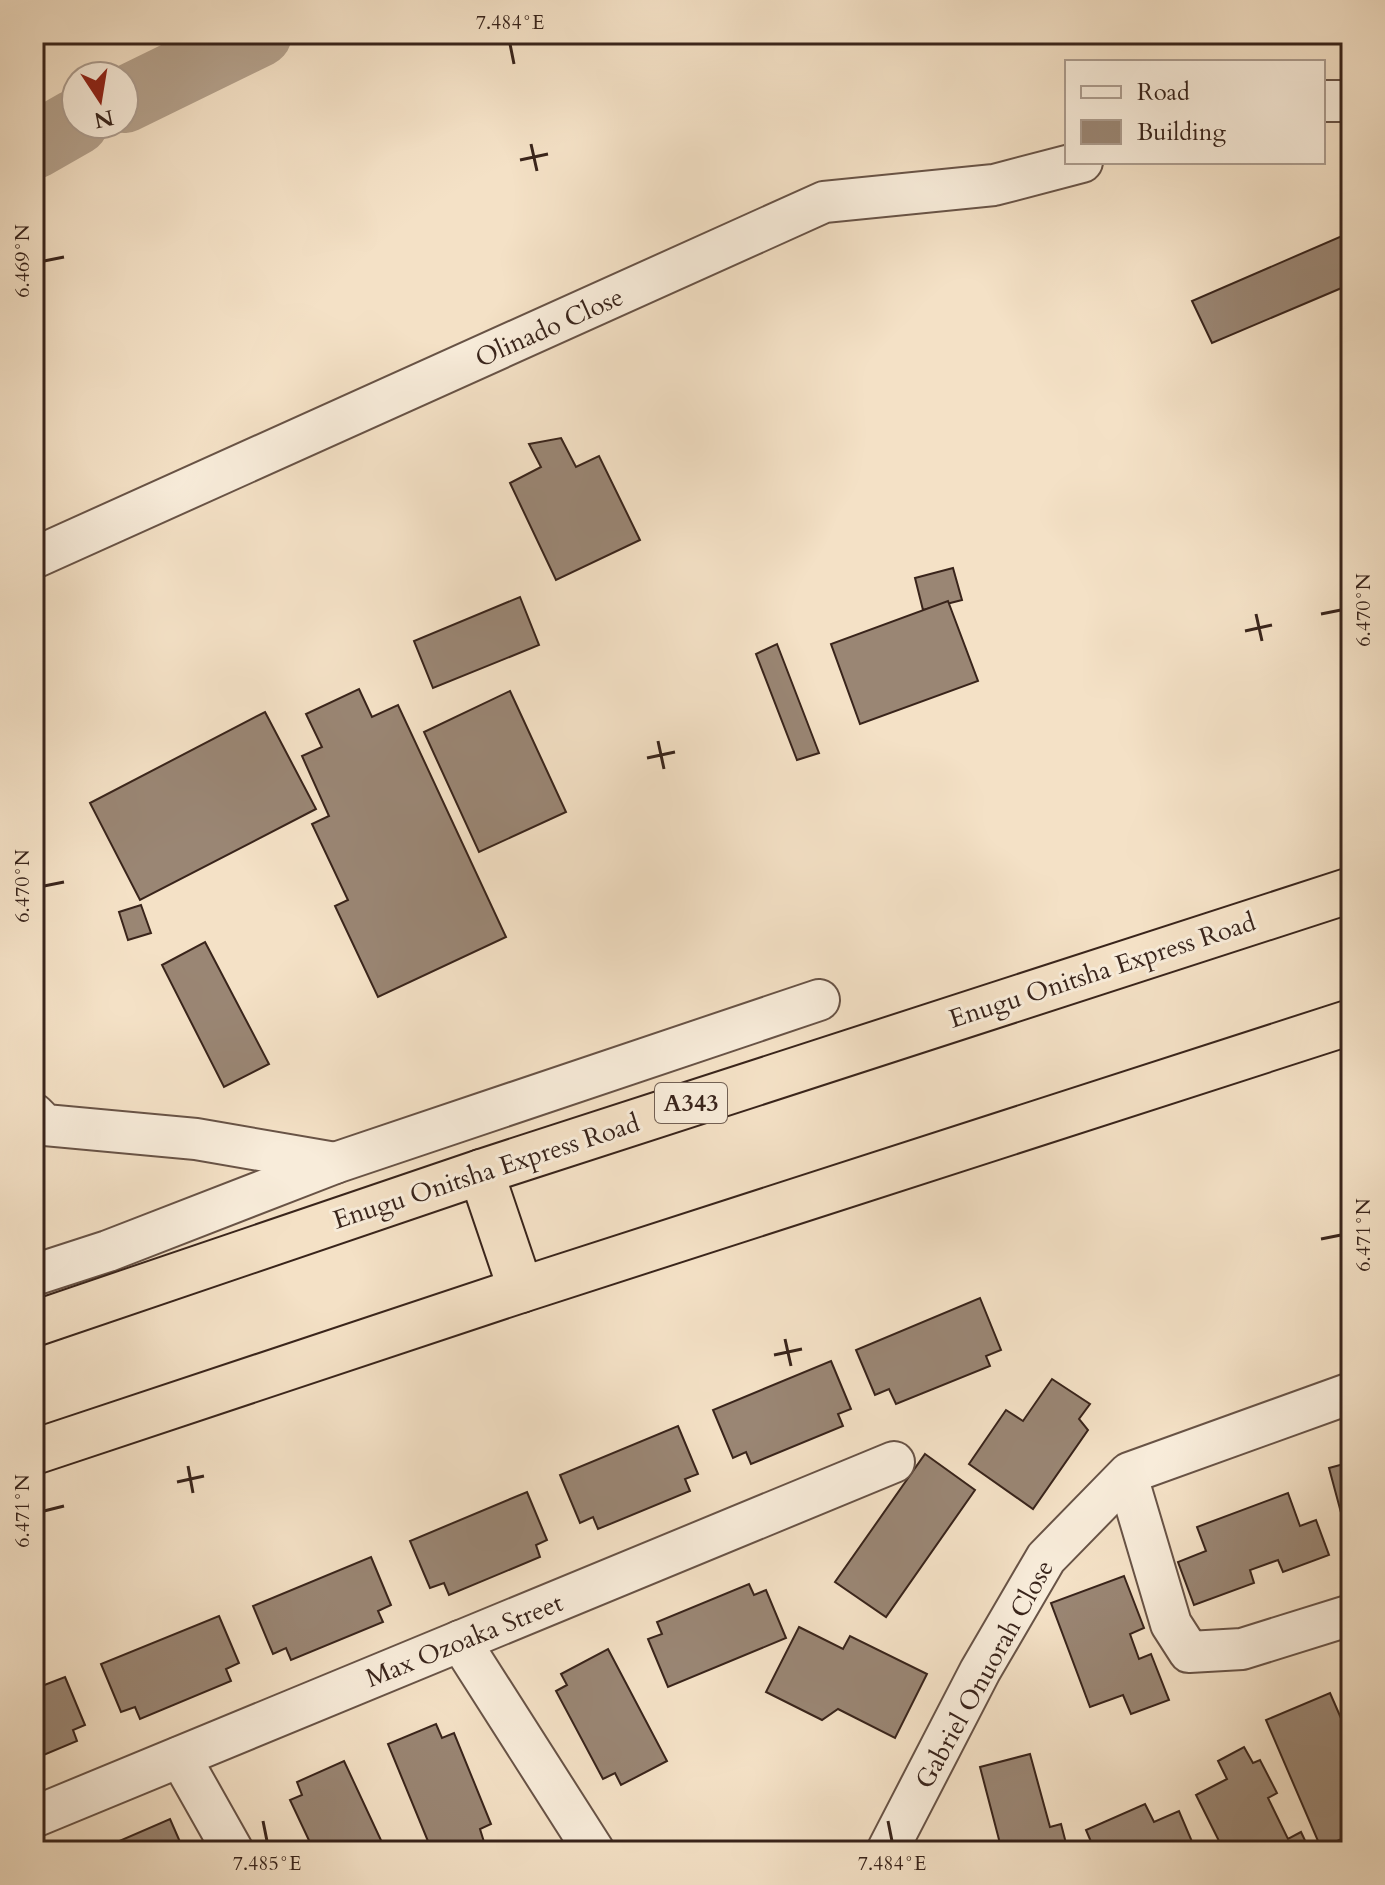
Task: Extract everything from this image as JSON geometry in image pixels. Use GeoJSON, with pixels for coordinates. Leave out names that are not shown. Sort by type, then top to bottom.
{"type":"FeatureCollection","features":[{"type":"Feature","properties":{"kind":"highway","name":"Enugu Onitsha Express Road"},"geometry":{"type":"LineString","coordinates":[[34,1324],[481,1172],[1351,890]]}},
{"type":"Feature","properties":{"kind":"highway"},"geometry":{"type":"LineString","coordinates":[[34,1452],[521,1290],[1351,1022]]}},
{"type":"Feature","properties":{"kind":"highway"},"geometry":{"type":"LineString","coordinates":[[481,1172],[521,1290]]}},
{"type":"Feature","properties":{"kind":"street"},"geometry":{"type":"LineString","coordinates":[[1325,101],[1351,101]]}},
{"type":"Feature","properties":{"kind":"street","name":"Olinado Close"},"geometry":{"type":"LineString","coordinates":[[34,558],[824,202],[994,185],[1074,164]]}},
{"type":"Feature","properties":{"kind":"street"},"geometry":{"type":"LineString","coordinates":[[34,1275],[108,1251],[335,1163],[819,1000]]}},
{"type":"Feature","properties":{"kind":"street"},"geometry":{"type":"LineString","coordinates":[[34,1114],[45,1125],[196,1139],[335,1163]]}},
{"type":"Feature","properties":{"kind":"street"},"geometry":{"type":"LineString","coordinates":[[1351,1393],[1128,1475],[1171,1624],[1189,1652],[1242,1649],[1351,1615]]}},
{"type":"Feature","properties":{"kind":"street","name":"Max Ozoaka Street"},"geometry":{"type":"LineString","coordinates":[[34,1817],[894,1462]]}},
{"type":"Feature","properties":{"kind":"street","name":"Gabriel Onuorah Close"},"geometry":{"type":"LineString","coordinates":[[887,1851],[980,1671],[1046,1558],[1128,1475]]}},
{"type":"Feature","properties":{"kind":"street"},"geometry":{"type":"LineString","coordinates":[[460,1641],[594,1851]]}},
{"type":"Feature","properties":{"kind":"street"},"geometry":{"type":"LineString","coordinates":[[180,1757],[233,1851]]}},
{"type":"Feature","properties":{"kind":"building"},"geometry":{"type":"Polygon","coordinates":[[[1349,233],[1351,284],[1212,343],[1192,301],[1349,233]]]}},
{"type":"Feature","properties":{"kind":"building"},"geometry":{"type":"Polygon","coordinates":[[[561,438],[576,467],[599,456],[640,540],[556,580],[510,483],[541,467],[529,444],[561,438]]]}},
{"type":"Feature","properties":{"kind":"building"},"geometry":{"type":"Polygon","coordinates":[[[953,568],[962,600],[923,610],[915,578],[953,568]]]}},
{"type":"Feature","properties":{"kind":"building"},"geometry":{"type":"Polygon","coordinates":[[[520,597],[539,645],[433,688],[414,641],[520,597]]]}},
{"type":"Feature","properties":{"kind":"building"},"geometry":{"type":"Polygon","coordinates":[[[948,601],[978,681],[860,724],[831,644],[948,601]]]}},
{"type":"Feature","properties":{"kind":"building"},"geometry":{"type":"Polygon","coordinates":[[[777,644],[819,753],[797,760],[756,654],[777,644]]]}},
{"type":"Feature","properties":{"kind":"building"},"geometry":{"type":"Polygon","coordinates":[[[359,689],[372,717],[398,705],[506,937],[378,997],[335,906],[348,900],[312,824],[329,816],[302,756],[322,747],[306,714],[359,689]]]}},
{"type":"Feature","properties":{"kind":"building"},"geometry":{"type":"Polygon","coordinates":[[[510,691],[566,812],[479,852],[424,732],[510,691]]]}},
{"type":"Feature","properties":{"kind":"building"},"geometry":{"type":"Polygon","coordinates":[[[265,712],[316,809],[140,900],[90,803],[265,712]]]}},
{"type":"Feature","properties":{"kind":"building"},"geometry":{"type":"Polygon","coordinates":[[[141,905],[151,933],[128,940],[119,912],[141,905]]]}},
{"type":"Feature","properties":{"kind":"building"},"geometry":{"type":"Polygon","coordinates":[[[205,942],[269,1064],[224,1087],[162,965],[205,942]]]}},
{"type":"Feature","properties":{"kind":"building"},"geometry":{"type":"Polygon","coordinates":[[[980,1298],[1001,1350],[986,1356],[990,1366],[896,1404],[889,1389],[875,1395],[856,1350],[980,1298]]]}},
{"type":"Feature","properties":{"kind":"building"},"geometry":{"type":"Polygon","coordinates":[[[831,1361],[851,1409],[838,1414],[843,1426],[751,1464],[746,1452],[733,1458],[713,1410],[831,1361]]]}},
{"type":"Feature","properties":{"kind":"building"},"geometry":{"type":"Polygon","coordinates":[[[1052,1379],[1090,1404],[1079,1419],[1088,1430],[1033,1509],[969,1464],[1006,1410],[1023,1421],[1052,1379]]]}},
{"type":"Feature","properties":{"kind":"building"},"geometry":{"type":"Polygon","coordinates":[[[678,1426],[698,1474],[685,1479],[690,1491],[598,1529],[593,1517],[580,1523],[560,1475],[678,1426]]]}},
{"type":"Feature","properties":{"kind":"building"},"geometry":{"type":"Polygon","coordinates":[[[925,1454],[975,1490],[886,1617],[835,1582],[925,1454]]]}},
{"type":"Feature","properties":{"kind":"building"},"geometry":{"type":"Polygon","coordinates":[[[1351,1462],[1351,1546],[1350,1546],[1329,1468],[1351,1462]]]}},
{"type":"Feature","properties":{"kind":"building"},"geometry":{"type":"Polygon","coordinates":[[[527,1492],[547,1540],[536,1545],[540,1557],[449,1595],[444,1583],[430,1588],[410,1541],[527,1492]]]}},
{"type":"Feature","properties":{"kind":"building"},"geometry":{"type":"Polygon","coordinates":[[[1288,1493],[1300,1526],[1316,1520],[1329,1555],[1283,1572],[1278,1560],[1250,1570],[1254,1583],[1194,1605],[1178,1562],[1206,1551],[1197,1527],[1288,1493]]]}},
{"type":"Feature","properties":{"kind":"building"},"geometry":{"type":"Polygon","coordinates":[[[371,1557],[391,1605],[378,1611],[383,1622],[291,1660],[286,1648],[273,1654],[253,1606],[371,1557]]]}},
{"type":"Feature","properties":{"kind":"building"},"geometry":{"type":"Polygon","coordinates":[[[1124,1576],[1144,1628],[1130,1634],[1139,1659],[1151,1654],[1169,1700],[1131,1714],[1123,1695],[1090,1707],[1051,1603],[1124,1576]]]}},
{"type":"Feature","properties":{"kind":"building"},"geometry":{"type":"Polygon","coordinates":[[[749,1584],[754,1595],[766,1590],[786,1638],[668,1687],[648,1639],[662,1634],[657,1622],[749,1584]]]}},
{"type":"Feature","properties":{"kind":"building"},"geometry":{"type":"Polygon","coordinates":[[[219,1616],[239,1663],[226,1669],[231,1681],[140,1719],[135,1707],[121,1712],[101,1664],[219,1616]]]}},
{"type":"Feature","properties":{"kind":"building"},"geometry":{"type":"Polygon","coordinates":[[[799,1627],[843,1649],[850,1636],[927,1674],[895,1738],[838,1709],[822,1720],[766,1692],[799,1627]]]}},
{"type":"Feature","properties":{"kind":"building"},"geometry":{"type":"Polygon","coordinates":[[[608,1649],[667,1761],[621,1785],[615,1773],[603,1779],[556,1691],[567,1685],[561,1674],[608,1649]]]}},
{"type":"Feature","properties":{"kind":"building"},"geometry":{"type":"Polygon","coordinates":[[[65,1677],[85,1725],[73,1730],[77,1741],[34,1759],[34,1689],[65,1677]]]}},
{"type":"Feature","properties":{"kind":"building"},"geometry":{"type":"Polygon","coordinates":[[[1330,1693],[1351,1741],[1351,1835],[1321,1848],[1266,1720],[1330,1693]]]}},
{"type":"Feature","properties":{"kind":"building"},"geometry":{"type":"Polygon","coordinates":[[[436,1724],[442,1738],[454,1733],[491,1824],[480,1829],[484,1842],[461,1851],[432,1851],[388,1744],[436,1724]]]}},
{"type":"Feature","properties":{"kind":"building"},"geometry":{"type":"Polygon","coordinates":[[[1244,1747],[1253,1763],[1260,1760],[1277,1793],[1268,1798],[1288,1839],[1301,1832],[1310,1851],[1224,1851],[1196,1795],[1227,1779],[1218,1761],[1244,1747]]]}},
{"type":"Feature","properties":{"kind":"building"},"geometry":{"type":"Polygon","coordinates":[[[1030,1754],[1050,1827],[1061,1824],[1068,1851],[1002,1851],[980,1767],[1030,1754]]]}},
{"type":"Feature","properties":{"kind":"building"},"geometry":{"type":"Polygon","coordinates":[[[344,1761],[386,1851],[314,1851],[290,1800],[302,1795],[297,1782],[344,1761]]]}},
{"type":"Feature","properties":{"kind":"building"},"geometry":{"type":"Polygon","coordinates":[[[1145,1804],[1154,1822],[1179,1811],[1196,1851],[1095,1851],[1086,1830],[1145,1804]]]}},
{"type":"Feature","properties":{"kind":"building"},"geometry":{"type":"Polygon","coordinates":[[[170,1819],[184,1851],[112,1851],[110,1845],[170,1819]]]}},
{"type":"Feature","properties":{"kind":"waterway"},"geometry":{"type":"LineString","coordinates":[[140,92],[259,34]]}},
{"type":"Feature","properties":{"kind":"waterway"},"geometry":{"type":"LineString","coordinates":[[34,146],[60,131]]}}]}
